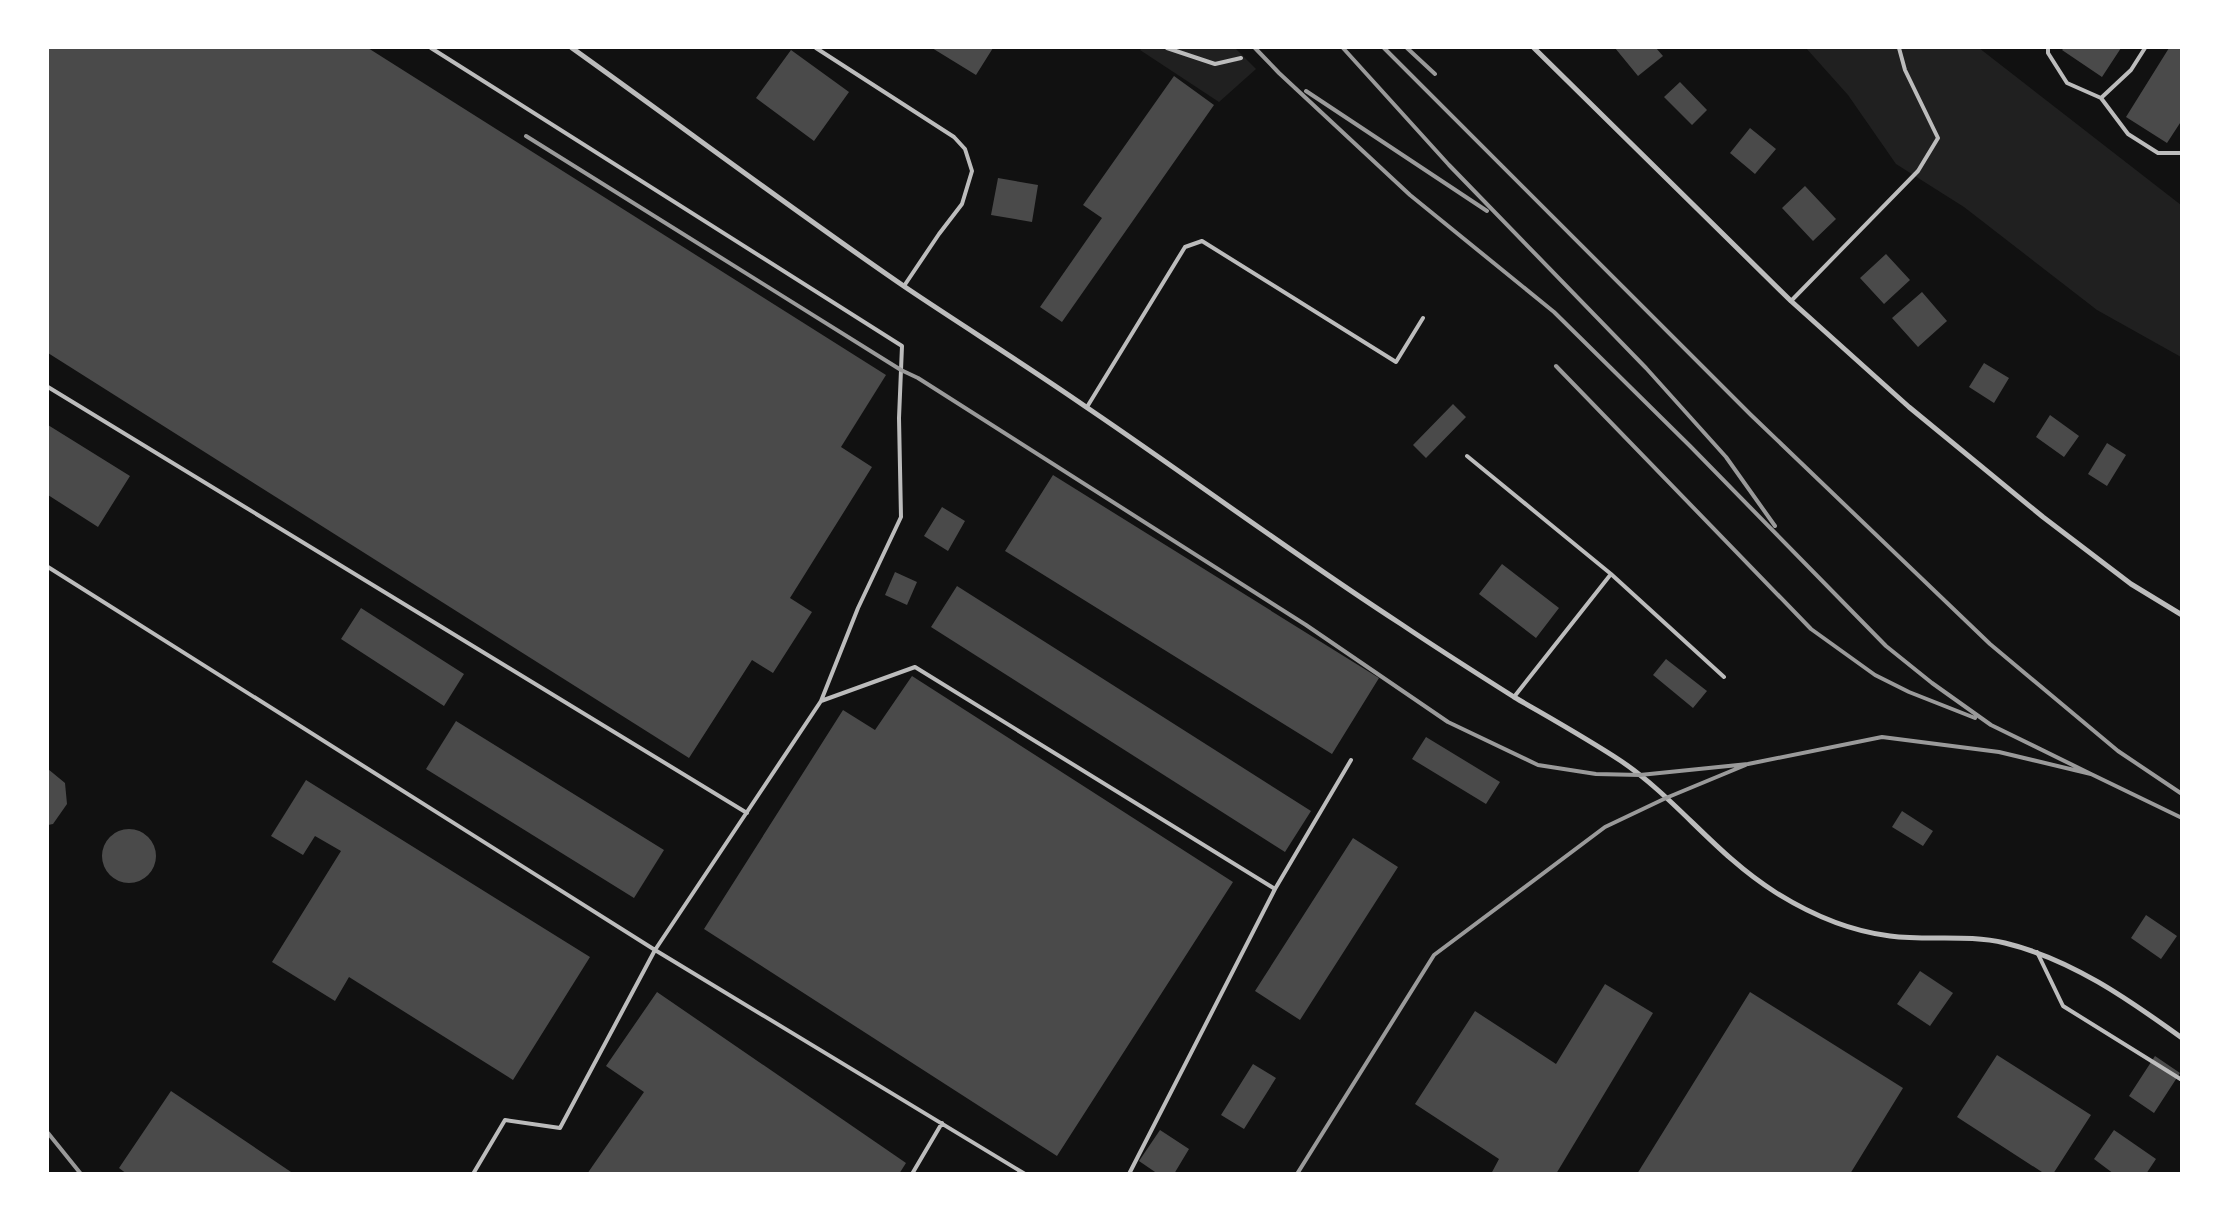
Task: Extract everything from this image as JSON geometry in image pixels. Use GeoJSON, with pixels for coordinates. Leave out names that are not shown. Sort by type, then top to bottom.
{"type":"FeatureCollection","features":[{"type":"Feature","properties":{"kind":"street"},"geometry":{"type":"LineString","coordinates":[[572,48],[904,286],[1087,407],[1398,622],[1514,697],[1571,729],[1624,763],[1666,798],[1721,852],[1772,890],[1826,919],[1870,933],[1893,936],[1973,938],[2037,952],[2069,966],[2147,1013],[2182,1038]]}},
{"type":"Feature","properties":{"kind":"street"},"geometry":{"type":"LineString","coordinates":[[1534,48],[1791,301],[1909,407],[2043,517],[2131,584],[2182,615]]}},
{"type":"Feature","properties":{"kind":"lane"},"geometry":{"type":"LineString","coordinates":[[431,48],[902,346],[899,418],[901,517],[858,608],[821,701],[655,950],[560,1128],[505,1120],[473,1174]]}},
{"type":"Feature","properties":{"kind":"lane"},"geometry":{"type":"LineString","coordinates":[[816,48],[954,137],[965,149],[972,171],[962,204],[904,286]]}},
{"type":"Feature","properties":{"kind":"lane"},"geometry":{"type":"LineString","coordinates":[[1167,48],[1215,64],[1241,58]]}},
{"type":"Feature","properties":{"kind":"lane"},"geometry":{"type":"LineString","coordinates":[[1791,301],[1918,171],[1938,138],[1905,70],[1899,48]]}},
{"type":"Feature","properties":{"kind":"lane"},"geometry":{"type":"LineString","coordinates":[[2048,48],[2048,53],[2067,83],[2101,98],[2128,134],[2158,153],[2182,153]]}},
{"type":"Feature","properties":{"kind":"lane"},"geometry":{"type":"LineString","coordinates":[[2101,98],[2131,70],[2145,48]]}},
{"type":"Feature","properties":{"kind":"lane"},"geometry":{"type":"LineString","coordinates":[[1087,407],[1185,247],[1202,241],[1396,362],[1424,318]]}},
{"type":"Feature","properties":{"kind":"lane"},"geometry":{"type":"LineString","coordinates":[[48,387],[747,813]]}},
{"type":"Feature","properties":{"kind":"lane"},"geometry":{"type":"LineString","coordinates":[[1467,456],[1611,574],[1724,677]]}},
{"type":"Feature","properties":{"kind":"lane"},"geometry":{"type":"LineString","coordinates":[[48,567],[655,950],[1025,1174]]}},
{"type":"Feature","properties":{"kind":"lane"},"geometry":{"type":"LineString","coordinates":[[1514,697],[1611,574]]}},
{"type":"Feature","properties":{"kind":"lane"},"geometry":{"type":"LineString","coordinates":[[821,701],[915,667],[1276,888]]}},
{"type":"Feature","properties":{"kind":"lane"},"geometry":{"type":"LineString","coordinates":[[1129,1174],[1276,888],[1350,760]]}},
{"type":"Feature","properties":{"kind":"lane"},"geometry":{"type":"LineString","coordinates":[[2037,952],[2063,1006],[2182,1080]]}},
{"type":"Feature","properties":{"kind":"lane"},"geometry":{"type":"LineString","coordinates":[[912,1174],[942,1123]]}},
{"type":"Feature","properties":{"kind":"shaded area"},"geometry":{"type":"Polygon","coordinates":[[[1142,48],[1235,48],[1256,69],[1219,102],[1140,50],[1142,48]]]}},
{"type":"Feature","properties":{"kind":"shaded area"},"geometry":{"type":"Polygon","coordinates":[[[1806,48],[1979,48],[2181,205],[2181,357],[2097,310],[1964,207],[1896,164],[1848,95],[1806,48]]]}},
{"type":"Feature","properties":{"kind":"building"},"geometry":{"type":"Polygon","coordinates":[[[48,48],[368,48],[886,375],[841,447],[872,467],[790,598],[812,612],[773,673],[752,660],[689,758],[48,353],[48,48]]]}},
{"type":"Feature","properties":{"kind":"building"},"geometry":{"type":"Polygon","coordinates":[[[932,48],[993,48],[976,75],[932,48]]]}},
{"type":"Feature","properties":{"kind":"building"},"geometry":{"type":"Polygon","coordinates":[[[1615,48],[1656,48],[1663,56],[1638,76],[1615,48]]]}},
{"type":"Feature","properties":{"kind":"building"},"geometry":{"type":"Polygon","coordinates":[[[2064,48],[2121,48],[2102,77],[2062,50],[2064,48]]]}},
{"type":"Feature","properties":{"kind":"building"},"geometry":{"type":"Polygon","coordinates":[[[2169,48],[2182,48],[2182,120],[2167,143],[2126,117],[2169,48]]]}},
{"type":"Feature","properties":{"kind":"building"},"geometry":{"type":"Polygon","coordinates":[[[791,50],[849,92],[814,141],[756,98],[791,50]]]}},
{"type":"Feature","properties":{"kind":"building"},"geometry":{"type":"Polygon","coordinates":[[[1174,76],[1214,105],[1062,322],[1040,307],[1102,218],[1083,205],[1174,76]]]}},
{"type":"Feature","properties":{"kind":"building"},"geometry":{"type":"Polygon","coordinates":[[[1680,82],[1707,110],[1692,125],[1664,97],[1680,82]]]}},
{"type":"Feature","properties":{"kind":"building"},"geometry":{"type":"Polygon","coordinates":[[[1750,128],[1776,149],[1755,174],[1730,153],[1750,128]]]}},
{"type":"Feature","properties":{"kind":"building"},"geometry":{"type":"Polygon","coordinates":[[[998,178],[1038,185],[1032,222],[991,215],[998,178]]]}},
{"type":"Feature","properties":{"kind":"building"},"geometry":{"type":"Polygon","coordinates":[[[1805,186],[1836,219],[1813,241],[1782,208],[1805,186]]]}},
{"type":"Feature","properties":{"kind":"building"},"geometry":{"type":"Polygon","coordinates":[[[1886,254],[1910,280],[1884,304],[1860,278],[1886,254]]]}},
{"type":"Feature","properties":{"kind":"building"},"geometry":{"type":"Polygon","coordinates":[[[1922,292],[1947,321],[1918,347],[1892,318],[1922,292]]]}},
{"type":"Feature","properties":{"kind":"building"},"geometry":{"type":"Polygon","coordinates":[[[1984,363],[2009,378],[1994,403],[1969,387],[1984,363]]]}},
{"type":"Feature","properties":{"kind":"building"},"geometry":{"type":"Polygon","coordinates":[[[1453,404],[1466,417],[1426,458],[1413,445],[1453,404]]]}},
{"type":"Feature","properties":{"kind":"building"},"geometry":{"type":"Polygon","coordinates":[[[2050,415],[2079,436],[2064,457],[2036,437],[2050,415]]]}},
{"type":"Feature","properties":{"kind":"building"},"geometry":{"type":"Polygon","coordinates":[[[48,425],[130,476],[98,527],[48,495],[48,425]]]}},
{"type":"Feature","properties":{"kind":"building"},"geometry":{"type":"Polygon","coordinates":[[[2107,443],[2126,455],[2107,486],[2088,474],[2107,443]]]}},
{"type":"Feature","properties":{"kind":"building"},"geometry":{"type":"Polygon","coordinates":[[[1053,475],[1379,678],[1332,754],[1005,551],[1053,475]]]}},
{"type":"Feature","properties":{"kind":"building"},"geometry":{"type":"Polygon","coordinates":[[[942,507],[965,521],[948,551],[924,536],[942,507]]]}},
{"type":"Feature","properties":{"kind":"building"},"geometry":{"type":"Polygon","coordinates":[[[1502,564],[1559,608],[1536,638],[1479,594],[1502,564]]]}},
{"type":"Feature","properties":{"kind":"building"},"geometry":{"type":"Polygon","coordinates":[[[895,572],[917,582],[907,605],[885,595],[895,572]]]}},
{"type":"Feature","properties":{"kind":"building"},"geometry":{"type":"Polygon","coordinates":[[[957,586],[1311,811],[1285,852],[931,627],[957,586]]]}},
{"type":"Feature","properties":{"kind":"building"},"geometry":{"type":"Polygon","coordinates":[[[361,608],[464,674],[444,706],[341,639],[361,608]]]}},
{"type":"Feature","properties":{"kind":"building"},"geometry":{"type":"Polygon","coordinates":[[[1666,659],[1707,691],[1693,708],[1653,675],[1666,659]]]}},
{"type":"Feature","properties":{"kind":"building"},"geometry":{"type":"Polygon","coordinates":[[[912,676],[1233,882],[1057,1156],[704,929],[843,710],[875,730],[912,676]]]}},
{"type":"Feature","properties":{"kind":"building"},"geometry":{"type":"Polygon","coordinates":[[[456,721],[664,850],[634,898],[426,769],[456,721]]]}},
{"type":"Feature","properties":{"kind":"building"},"geometry":{"type":"Polygon","coordinates":[[[1426,737],[1500,782],[1486,804],[1412,759],[1426,737]]]}},
{"type":"Feature","properties":{"kind":"building"},"geometry":{"type":"Polygon","coordinates":[[[48,769],[65,783],[67,804],[53,824],[48,825],[48,769]]]}},
{"type":"Feature","properties":{"kind":"building"},"geometry":{"type":"Polygon","coordinates":[[[306,780],[590,957],[513,1080],[349,977],[335,1001],[272,962],[341,851],[315,836],[303,855],[271,836],[306,780]]]}},
{"type":"Feature","properties":{"kind":"building"},"geometry":{"type":"Polygon","coordinates":[[[1902,811],[1933,831],[1923,846],[1892,827],[1902,811]]]}},
{"type":"Feature","properties":{"kind":"building"},"geometry":{"type":"Polygon","coordinates":[[[129,829],[139,831],[148,837],[154,846],[156,856],[154,866],[148,875],[139,881],[129,883],[119,881],[110,875],[104,866],[102,856],[104,846],[110,837],[119,831],[129,829]]]}},
{"type":"Feature","properties":{"kind":"building"},"geometry":{"type":"Polygon","coordinates":[[[1353,838],[1398,867],[1300,1020],[1255,991],[1353,838]]]}},
{"type":"Feature","properties":{"kind":"building"},"geometry":{"type":"Polygon","coordinates":[[[2146,915],[2177,936],[2161,959],[2131,938],[2146,915]]]}},
{"type":"Feature","properties":{"kind":"building"},"geometry":{"type":"Polygon","coordinates":[[[1920,971],[1953,993],[1930,1026],[1897,1004],[1920,971]]]}},
{"type":"Feature","properties":{"kind":"building"},"geometry":{"type":"Polygon","coordinates":[[[1605,984],[1653,1013],[1556,1174],[1491,1174],[1499,1159],[1415,1104],[1475,1011],[1556,1064],[1605,984]]]}},
{"type":"Feature","properties":{"kind":"building"},"geometry":{"type":"Polygon","coordinates":[[[657,992],[906,1163],[899,1174],[587,1174],[644,1092],[606,1066],[657,992]]]}},
{"type":"Feature","properties":{"kind":"building"},"geometry":{"type":"Polygon","coordinates":[[[1750,992],[1903,1088],[1850,1174],[1637,1174],[1750,992]]]}},
{"type":"Feature","properties":{"kind":"building"},"geometry":{"type":"Polygon","coordinates":[[[1997,1055],[2091,1115],[2053,1174],[2045,1174],[1957,1117],[1997,1055]]]}},
{"type":"Feature","properties":{"kind":"building"},"geometry":{"type":"Polygon","coordinates":[[[2155,1056],[2180,1073],[2154,1113],[2129,1096],[2155,1056]]]}},
{"type":"Feature","properties":{"kind":"building"},"geometry":{"type":"Polygon","coordinates":[[[1253,1064],[1276,1078],[1244,1129],[1221,1115],[1253,1064]]]}},
{"type":"Feature","properties":{"kind":"building"},"geometry":{"type":"Polygon","coordinates":[[[171,1091],[294,1174],[127,1174],[119,1168],[171,1091]]]}},
{"type":"Feature","properties":{"kind":"building"},"geometry":{"type":"Polygon","coordinates":[[[1160,1130],[1189,1149],[1174,1174],[1158,1174],[1139,1161],[1160,1130]]]}},
{"type":"Feature","properties":{"kind":"building"},"geometry":{"type":"Polygon","coordinates":[[[2114,1130],[2156,1159],[2146,1174],[2114,1174],[2094,1159],[2114,1130]]]}},
{"type":"Feature","properties":{"kind":"railway"},"geometry":{"type":"LineString","coordinates":[[1255,48],[1279,73],[1410,195],[1554,312],[1690,446],[1886,646],[1932,683],[1991,725],[2091,774]]}},
{"type":"Feature","properties":{"kind":"railway"},"geometry":{"type":"LineString","coordinates":[[1343,48],[1449,165],[1646,368],[1726,457],[1775,526]]}},
{"type":"Feature","properties":{"kind":"railway"},"geometry":{"type":"LineString","coordinates":[[1384,48],[1751,415],[1990,644],[2118,751],[2182,794]]}},
{"type":"Feature","properties":{"kind":"railway"},"geometry":{"type":"LineString","coordinates":[[1407,48],[1435,74]]}},
{"type":"Feature","properties":{"kind":"railway"},"geometry":{"type":"LineString","coordinates":[[1306,91],[1487,211]]}},
{"type":"Feature","properties":{"kind":"railway"},"geometry":{"type":"LineString","coordinates":[[526,136],[901,370],[918,378],[1306,625],[1448,722],[1538,765],[1596,774],[1640,775],[1748,764]]}},
{"type":"Feature","properties":{"kind":"railway"},"geometry":{"type":"LineString","coordinates":[[1556,366],[1811,629],[1875,675],[1909,692],[1975,718]]}},
{"type":"Feature","properties":{"kind":"railway"},"geometry":{"type":"LineString","coordinates":[[1297,1174],[1434,955],[1605,827],[1666,798],[1748,764],[1882,737],[1999,752],[2091,774],[2182,818]]}},
{"type":"Feature","properties":{"kind":"railway"},"geometry":{"type":"LineString","coordinates":[[48,1133],[81,1174]]}}]}
